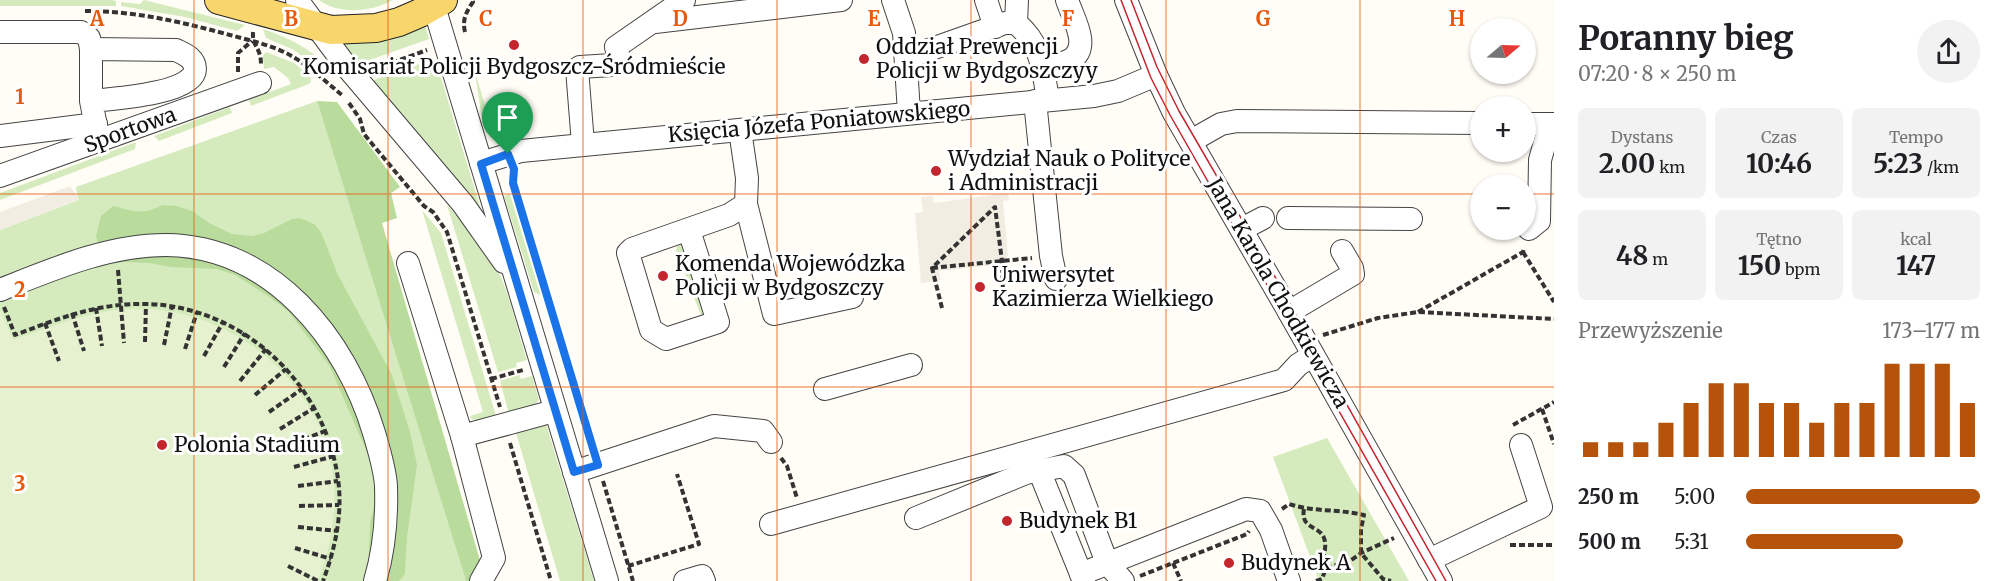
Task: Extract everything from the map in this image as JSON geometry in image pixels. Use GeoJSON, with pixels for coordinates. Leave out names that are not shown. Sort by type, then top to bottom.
{"type":"FeatureCollection","features":[{"type":"Feature","properties":{"kind":"main road"},"geometry":{"type":"LineString","coordinates":[[219,0],[331,30],[376,28],[399,22],[436,2]]}},
{"type":"Feature","properties":{"kind":"street"},"geometry":{"type":"LineString","coordinates":[[297,0],[346,66],[463,204],[516,282]]}},
{"type":"Feature","properties":{"kind":"street"},"geometry":{"type":"LineString","coordinates":[[584,144],[577,69],[617,63],[619,58],[616,47],[684,0]]}},
{"type":"Feature","properties":{"kind":"street"},"geometry":{"type":"LineString","coordinates":[[654,22],[841,0]]}},
{"type":"Feature","properties":{"kind":"street"},"geometry":{"type":"LineString","coordinates":[[893,0],[904,33],[909,112]]}},
{"type":"Feature","properties":{"kind":"street"},"geometry":{"type":"LineString","coordinates":[[986,0],[1005,25]]}},
{"type":"Feature","properties":{"kind":"street"},"geometry":{"type":"LineString","coordinates":[[1005,25],[1017,0]]}},
{"type":"Feature","properties":{"kind":"street"},"geometry":{"type":"LineString","coordinates":[[1042,63],[1051,65],[1065,63],[1074,58],[1081,49],[1081,41],[1067,0]]}},
{"type":"Feature","properties":{"kind":"street","name":"Jana Karola Chodkiewicza"},"geometry":{"type":"LineString","coordinates":[[1126,0],[1156,75],[1191,141],[1289,312],[1318,345],[1441,581]]}},
{"type":"Feature","properties":{"kind":"street"},"geometry":{"type":"LineString","coordinates":[[436,2],[481,164],[607,581]]}},
{"type":"Feature","properties":{"kind":"street"},"geometry":{"type":"LineString","coordinates":[[906,58],[1005,25],[1025,30],[1035,43],[1042,63],[1041,101],[1051,256],[1056,279]]}},
{"type":"Feature","properties":{"kind":"street"},"geometry":{"type":"LineString","coordinates":[[0,32],[81,32],[88,38],[91,49],[91,101],[97,133],[0,136]]}},
{"type":"Feature","properties":{"kind":"street"},"geometry":{"type":"LineString","coordinates":[[91,49],[176,50],[188,56],[195,69],[192,77],[186,82],[163,92],[91,101]]}},
{"type":"Feature","properties":{"kind":"street","name":"Księcia Józefa Poniatowskiego"},"geometry":{"type":"LineString","coordinates":[[481,164],[521,151],[1106,94],[1156,75]]}},
{"type":"Feature","properties":{"kind":"street","name":"Sportowa"},"geometry":{"type":"LineString","coordinates":[[0,176],[97,133],[260,83]]}},
{"type":"Feature","properties":{"kind":"street"},"geometry":{"type":"LineString","coordinates":[[1191,141],[1221,124],[1237,121],[1470,123]]}},
{"type":"Feature","properties":{"kind":"street"},"geometry":{"type":"LineString","coordinates":[[1536,124],[1552,124],[1540,160],[1539,221],[1536,223]]}},
{"type":"Feature","properties":{"kind":"street"},"geometry":{"type":"LineString","coordinates":[[740,130],[747,178],[746,204],[774,314],[852,297]]}},
{"type":"Feature","properties":{"kind":"street"},"geometry":{"type":"LineString","coordinates":[[689,230],[717,322],[666,339],[651,330],[628,253],[632,249],[729,215],[746,204]]}},
{"type":"Feature","properties":{"kind":"street"},"geometry":{"type":"LineString","coordinates":[[1242,230],[1263,218]]}},
{"type":"Feature","properties":{"kind":"street"},"geometry":{"type":"LineString","coordinates":[[1287,218],[1411,219]]}},
{"type":"Feature","properties":{"kind":"street"},"geometry":{"type":"LineString","coordinates":[[0,290],[104,252],[166,245],[203,249],[229,257],[269,278],[302,305],[328,338],[350,371],[367,409],[386,485],[380,566],[375,581]]}},
{"type":"Feature","properties":{"kind":"street"},"geometry":{"type":"LineString","coordinates":[[1289,312],[1353,274],[1342,251]]}},
{"type":"Feature","properties":{"kind":"street"},"geometry":{"type":"LineString","coordinates":[[408,263],[462,436],[494,558],[481,581]]}},
{"type":"Feature","properties":{"kind":"street"},"geometry":{"type":"LineString","coordinates":[[771,524],[1284,380],[1318,345]]}},
{"type":"Feature","properties":{"kind":"street"},"geometry":{"type":"LineString","coordinates":[[825,389],[911,365]]}},
{"type":"Feature","properties":{"kind":"street"},"geometry":{"type":"LineString","coordinates":[[462,436],[554,411]]}},
{"type":"Feature","properties":{"kind":"street"},"geometry":{"type":"LineString","coordinates":[[574,472],[714,426],[763,431],[771,442]]}},
{"type":"Feature","properties":{"kind":"street"},"geometry":{"type":"LineString","coordinates":[[1429,560],[1541,507],[1514,437]]}},
{"type":"Feature","properties":{"kind":"street"},"geometry":{"type":"LineString","coordinates":[[916,518],[1026,473],[1064,466],[1074,475],[1107,563],[1123,581]]}},
{"type":"Feature","properties":{"kind":"street"},"geometry":{"type":"LineString","coordinates":[[1039,470],[1083,577],[1107,563],[1246,509],[1260,511],[1271,530],[1289,581]]}},
{"type":"Feature","properties":{"kind":"street"},"geometry":{"type":"LineString","coordinates":[[685,581],[702,576],[704,581]]}},
{"type":"Feature","properties":{"kind":"path"},"geometry":{"type":"LineString","coordinates":[[465,36],[464,21],[474,1]]}},
{"type":"Feature","properties":{"kind":"path"},"geometry":{"type":"LineString","coordinates":[[83,12],[117,11],[153,16],[274,48],[296,58],[344,96],[360,119],[364,134],[373,146],[424,206],[433,212],[447,232],[502,415]]}},
{"type":"Feature","properties":{"kind":"path"},"geometry":{"type":"LineString","coordinates":[[238,76],[238,52],[252,41]]}},
{"type":"Feature","properties":{"kind":"path"},"geometry":{"type":"LineString","coordinates":[[252,41],[261,52],[260,83]]}},
{"type":"Feature","properties":{"kind":"path"},"geometry":{"type":"LineString","coordinates":[[374,69],[432,48]]}},
{"type":"Feature","properties":{"kind":"path"},"geometry":{"type":"LineString","coordinates":[[508,154],[514,169],[513,183],[633,581]]}},
{"type":"Feature","properties":{"kind":"path"},"geometry":{"type":"LineString","coordinates":[[933,268],[995,207],[1002,261],[1003,292]]}},
{"type":"Feature","properties":{"kind":"path"},"geometry":{"type":"LineString","coordinates":[[1527,240],[1524,252],[1554,302]]}},
{"type":"Feature","properties":{"kind":"path"},"geometry":{"type":"LineString","coordinates":[[1418,312],[1524,252]]}},
{"type":"Feature","properties":{"kind":"path"},"geometry":{"type":"LineString","coordinates":[[933,268],[1051,256]]}},
{"type":"Feature","properties":{"kind":"path"},"geometry":{"type":"LineString","coordinates":[[118,266],[124,343]]}},
{"type":"Feature","properties":{"kind":"path"},"geometry":{"type":"LineString","coordinates":[[933,268],[942,308]]}},
{"type":"Feature","properties":{"kind":"path"},"geometry":{"type":"LineString","coordinates":[[0,298],[15,335],[72,313],[120,305],[146,304],[172,306],[197,312],[244,333],[266,349],[286,368],[302,389],[326,431],[334,456],[338,481],[338,531],[323,581]]}},
{"type":"Feature","properties":{"kind":"path"},"geometry":{"type":"LineString","coordinates":[[146,304],[146,342]]}},
{"type":"Feature","properties":{"kind":"path"},"geometry":{"type":"LineString","coordinates":[[164,345],[172,306]]}},
{"type":"Feature","properties":{"kind":"path"},"geometry":{"type":"LineString","coordinates":[[96,308],[102,346]]}},
{"type":"Feature","properties":{"kind":"path"},"geometry":{"type":"LineString","coordinates":[[184,349],[197,312]]}},
{"type":"Feature","properties":{"kind":"path"},"geometry":{"type":"LineString","coordinates":[[1318,345],[1329,331],[1378,318],[1418,312],[1554,319]]}},
{"type":"Feature","properties":{"kind":"path"},"geometry":{"type":"LineString","coordinates":[[72,313],[84,351]]}},
{"type":"Feature","properties":{"kind":"path"},"geometry":{"type":"LineString","coordinates":[[204,356],[223,322]]}},
{"type":"Feature","properties":{"kind":"path"},"geometry":{"type":"LineString","coordinates":[[45,323],[59,361]]}},
{"type":"Feature","properties":{"kind":"path"},"geometry":{"type":"LineString","coordinates":[[224,368],[244,333]]}},
{"type":"Feature","properties":{"kind":"path"},"geometry":{"type":"LineString","coordinates":[[240,381],[266,349]]}},
{"type":"Feature","properties":{"kind":"path"},"geometry":{"type":"LineString","coordinates":[[255,395],[286,368]]}},
{"type":"Feature","properties":{"kind":"path"},"geometry":{"type":"LineString","coordinates":[[491,379],[530,368]]}},
{"type":"Feature","properties":{"kind":"path"},"geometry":{"type":"LineString","coordinates":[[269,412],[302,389]]}},
{"type":"Feature","properties":{"kind":"path"},"geometry":{"type":"LineString","coordinates":[[1514,437],[1542,409],[1554,402]]}},
{"type":"Feature","properties":{"kind":"path"},"geometry":{"type":"LineString","coordinates":[[280,429],[314,408]]}},
{"type":"Feature","properties":{"kind":"path"},"geometry":{"type":"LineString","coordinates":[[1542,409],[1554,444]]}},
{"type":"Feature","properties":{"kind":"path"},"geometry":{"type":"LineString","coordinates":[[287,446],[326,431]]}},
{"type":"Feature","properties":{"kind":"path"},"geometry":{"type":"LineString","coordinates":[[509,442],[551,581]]}},
{"type":"Feature","properties":{"kind":"path"},"geometry":{"type":"LineString","coordinates":[[771,442],[787,466],[802,515]]}},
{"type":"Feature","properties":{"kind":"path"},"geometry":{"type":"LineString","coordinates":[[294,466],[334,456]]}},
{"type":"Feature","properties":{"kind":"path"},"geometry":{"type":"LineString","coordinates":[[628,566],[699,544],[677,474]]}},
{"type":"Feature","properties":{"kind":"path"},"geometry":{"type":"LineString","coordinates":[[298,486],[338,481]]}},
{"type":"Feature","properties":{"kind":"path"},"geometry":{"type":"LineString","coordinates":[[299,506],[339,505]]}},
{"type":"Feature","properties":{"kind":"path"},"geometry":{"type":"LineString","coordinates":[[1304,509],[1305,521],[1312,529],[1321,532],[1324,538],[1322,562],[1326,568],[1323,580],[1316,581]]}},
{"type":"Feature","properties":{"kind":"path"},"geometry":{"type":"LineString","coordinates":[[298,527],[338,531]]}},
{"type":"Feature","properties":{"kind":"path"},"geometry":{"type":"LineString","coordinates":[[1326,568],[1350,561],[1361,553],[1394,538]]}},
{"type":"Feature","properties":{"kind":"path"},"geometry":{"type":"LineString","coordinates":[[1546,545],[1554,545]]}},
{"type":"Feature","properties":{"kind":"path"},"geometry":{"type":"LineString","coordinates":[[295,549],[331,560]]}},
{"type":"Feature","properties":{"kind":"path"},"geometry":{"type":"LineString","coordinates":[[1173,563],[1180,581]]}},
{"type":"Feature","properties":{"kind":"path"},"geometry":{"type":"LineString","coordinates":[[288,566],[318,581]]}},
{"type":"Feature","properties":{"kind":"green space"},"geometry":{"type":"Polygon","coordinates":[[[0,0],[112,0],[116,1],[116,6],[0,6],[0,0]]]}},
{"type":"Feature","properties":{"kind":"green space"},"geometry":{"type":"Polygon","coordinates":[[[144,0],[245,25],[237,31],[185,17],[121,6],[121,2],[140,4],[144,0]]]}},
{"type":"Feature","properties":{"kind":"green space"},"geometry":{"type":"Polygon","coordinates":[[[319,0],[393,0],[376,7],[345,10],[319,0]]]}},
{"type":"Feature","properties":{"kind":"green space"},"geometry":{"type":"Polygon","coordinates":[[[425,25],[429,39],[358,64],[339,41],[425,25]]]}},
{"type":"Feature","properties":{"kind":"green space"},"geometry":{"type":"Polygon","coordinates":[[[263,29],[302,46],[336,73],[325,74],[294,50],[266,38],[263,29]]]}},
{"type":"Feature","properties":{"kind":"green space"},"geometry":{"type":"Polygon","coordinates":[[[266,52],[294,63],[310,76],[311,82],[251,106],[249,100],[291,84],[288,78],[274,67],[264,69],[263,56],[266,52]]]}},
{"type":"Feature","properties":{"kind":"green space"},"geometry":{"type":"Polygon","coordinates":[[[435,58],[482,213],[371,81],[435,58]]]}},
{"type":"Feature","properties":{"kind":"green space"},"geometry":{"type":"Polygon","coordinates":[[[475,72],[496,141],[483,126],[475,72]]]}},
{"type":"Feature","properties":{"kind":"green space"},"geometry":{"type":"Polygon","coordinates":[[[317,101],[466,581],[0,581],[0,230],[78,200],[76,187],[317,101]]]}},
{"type":"Feature","properties":{"kind":"green space"},"geometry":{"type":"Polygon","coordinates":[[[317,101],[337,102],[400,187],[391,193],[397,218],[382,223],[486,581],[466,581],[317,101]]]}},
{"type":"Feature","properties":{"kind":"green space"},"geometry":{"type":"Polygon","coordinates":[[[230,107],[232,113],[159,141],[154,136],[230,107]]]}},
{"type":"Feature","properties":{"kind":"green space"},"geometry":{"type":"Polygon","coordinates":[[[136,142],[135,149],[0,200],[0,193],[136,142]]]}},
{"type":"Feature","properties":{"kind":"green space"},"geometry":{"type":"Polygon","coordinates":[[[513,193],[542,296],[534,292],[504,196],[513,193]]]}},
{"type":"Feature","properties":{"kind":"green space"},"geometry":{"type":"Polygon","coordinates":[[[162,205],[177,206],[192,211],[209,223],[232,234],[252,236],[262,234],[292,219],[300,218],[314,224],[321,232],[338,275],[392,375],[410,432],[417,465],[407,537],[405,574],[399,581],[368,581],[370,523],[374,508],[374,480],[369,457],[329,365],[288,311],[235,275],[217,269],[123,262],[101,255],[96,236],[101,216],[113,206],[132,211],[143,211],[162,205]]]}},
{"type":"Feature","properties":{"kind":"green space"},"geometry":{"type":"Polygon","coordinates":[[[447,205],[478,240],[499,273],[527,360],[516,363],[517,367],[498,372],[447,205]]]}},
{"type":"Feature","properties":{"kind":"green space"},"geometry":{"type":"Polygon","coordinates":[[[422,210],[441,233],[496,416],[479,421],[471,419],[470,416],[483,412],[422,210]]]}},
{"type":"Feature","properties":{"kind":"green space"},"geometry":{"type":"Polygon","coordinates":[[[682,244],[709,315],[702,318],[676,251],[677,246],[682,244]]]}},
{"type":"Feature","properties":{"kind":"green space","name":"Polonia Stadium"},"geometry":{"type":"Polygon","coordinates":[[[0,309],[13,340],[80,317],[114,310],[150,309],[184,314],[216,326],[246,342],[273,363],[296,388],[315,417],[328,449],[334,483],[334,508],[329,545],[318,581],[0,581],[0,309]]]}},
{"type":"Feature","properties":{"kind":"green space"},"geometry":{"type":"Polygon","coordinates":[[[519,375],[521,379],[532,376],[539,400],[533,407],[509,414],[500,381],[519,375]]]}},
{"type":"Feature","properties":{"kind":"green space"},"geometry":{"type":"Polygon","coordinates":[[[546,424],[594,581],[560,581],[516,433],[546,424]]]}},
{"type":"Feature","properties":{"kind":"green space"},"geometry":{"type":"Polygon","coordinates":[[[1327,438],[1409,581],[1319,581],[1273,457],[1327,438]]]}},
{"type":"Feature","properties":{"kind":"shaded area"},"geometry":{"type":"Polygon","coordinates":[[[70,186],[79,199],[0,230],[0,212],[70,186]]]}},
{"type":"Feature","properties":{"kind":"shaded area"},"geometry":{"type":"Polygon","coordinates":[[[1008,193],[1009,200],[1003,201],[1008,255],[1005,261],[1002,264],[939,271],[941,280],[921,283],[915,213],[923,212],[921,197],[933,196],[934,203],[1008,193]]]}},
{"type":"Feature","properties":{"kind":"tram line"},"geometry":{"type":"LineString","coordinates":[[1121,0],[1151,78],[1170,115],[1436,581]]}},
{"type":"Feature","properties":{"kind":"tram line"},"geometry":{"type":"LineString","coordinates":[[1131,0],[1157,67],[1179,111],[1446,581]]}},
{"type":"Feature","properties":{"kind":"place","name":"Komisariat Policji Bydgoszcz-Śródmieście"},"geometry":{"type":"Point","coordinates":[514,45]}},
{"type":"Feature","properties":{"kind":"place","name":"Oddział Prewencji Policji w Bydgoszczyy"},"geometry":{"type":"Point","coordinates":[864,59]}},
{"type":"Feature","properties":{"kind":"place","name":"Wydział Nauk o Polityce i Administracji"},"geometry":{"type":"Point","coordinates":[936,171]}},
{"type":"Feature","properties":{"kind":"place","name":"Komenda Wojewódzka Policji w Bydgoszczy"},"geometry":{"type":"Point","coordinates":[663,276]}},
{"type":"Feature","properties":{"kind":"place","name":"Uniwersytet Kazimierza Wielkiego"},"geometry":{"type":"Point","coordinates":[980,287]}},
{"type":"Feature","properties":{"kind":"place","name":"Polonia Stadium"},"geometry":{"type":"Point","coordinates":[162,445]}},
{"type":"Feature","properties":{"kind":"place","name":"Budynek B1"},"geometry":{"type":"Point","coordinates":[1007,521]}},
{"type":"Feature","properties":{"kind":"place","name":"Budynek A"},"geometry":{"type":"Point","coordinates":[1229,563]}},
{"type":"Feature","properties":{"kind":"route"},"geometry":{"type":"LineString","coordinates":[[508,154],[514,169],[513,183],[598,465],[574,472],[481,164],[508,154]]}}]}
